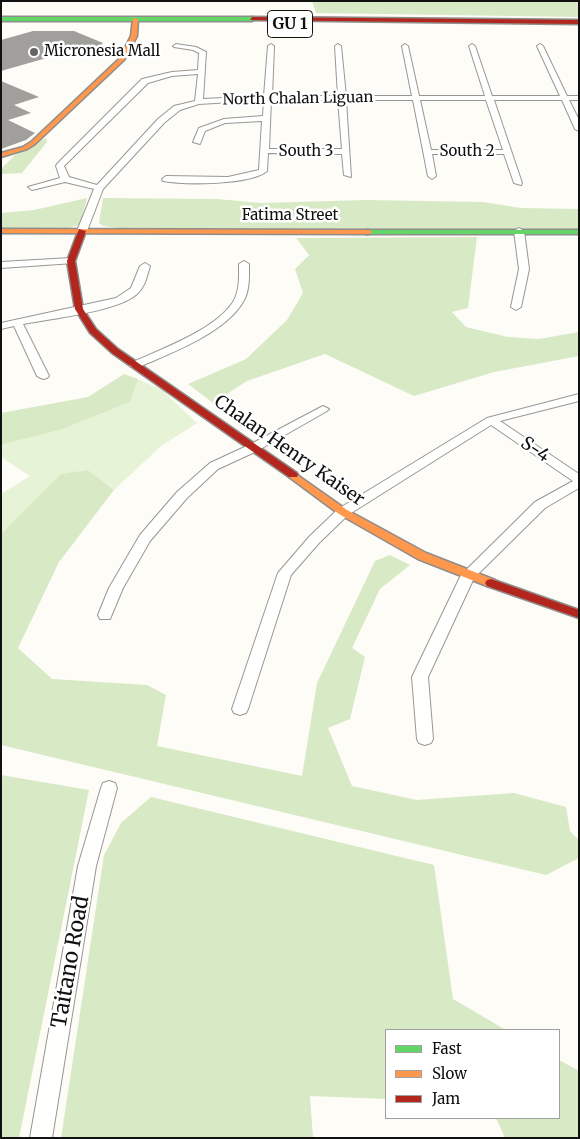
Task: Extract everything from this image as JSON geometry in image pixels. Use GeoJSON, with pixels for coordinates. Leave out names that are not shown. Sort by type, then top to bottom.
{"type":"FeatureCollection","features":[{"type":"Feature","properties":{"kind":"main road","name":"GU 1"},"geometry":{"type":"LineString","coordinates":[[1,19],[579,26]]}},
{"type":"Feature","properties":{"kind":"main road","name":"GU 1"},"geometry":{"type":"LineString","coordinates":[[1,23],[512,20],[579,22]]}},
{"type":"Feature","properties":{"kind":"main road"},"geometry":{"type":"LineString","coordinates":[[1,155],[25,148],[33,143],[118,63],[122,46],[134,22]]}},
{"type":"Feature","properties":{"kind":"main road","name":"Fatima Street"},"geometry":{"type":"LineString","coordinates":[[1,231],[579,232]]}},
{"type":"Feature","properties":{"kind":"main road","name":"Chalan Henry Kaiser"},"geometry":{"type":"LineString","coordinates":[[82,231],[71,261],[79,309],[93,331],[115,351],[343,512],[422,556],[468,575],[579,614]]}},
{"type":"Feature","properties":{"kind":"street"},"geometry":{"type":"LineString","coordinates":[[176,46],[194,48],[203,52],[198,102]]}},
{"type":"Feature","properties":{"kind":"street"},"geometry":{"type":"LineString","coordinates":[[166,180],[230,178],[254,176],[263,172],[266,152],[271,46]]}},
{"type":"Feature","properties":{"kind":"street"},"geometry":{"type":"LineString","coordinates":[[338,46],[348,176]]}},
{"type":"Feature","properties":{"kind":"street"},"geometry":{"type":"LineString","coordinates":[[405,46],[432,176]]}},
{"type":"Feature","properties":{"kind":"street"},"geometry":{"type":"LineString","coordinates":[[472,46],[518,183]]}},
{"type":"Feature","properties":{"kind":"street"},"geometry":{"type":"LineString","coordinates":[[540,46],[579,129]]}},
{"type":"Feature","properties":{"kind":"street"},"geometry":{"type":"LineString","coordinates":[[65,179],[60,166],[144,80],[172,74],[202,72]]}},
{"type":"Feature","properties":{"kind":"street","name":"North Chalan Liguan"},"geometry":{"type":"LineString","coordinates":[[82,231],[100,188],[161,120],[177,108],[198,102],[227,98],[579,98]]}},
{"type":"Feature","properties":{"kind":"street"},"geometry":{"type":"LineString","coordinates":[[197,142],[202,130],[224,121],[267,118]]}},
{"type":"Feature","properties":{"kind":"street","name":"South 3"},"geometry":{"type":"LineString","coordinates":[[266,152],[345,152]]}},
{"type":"Feature","properties":{"kind":"street","name":"South 2"},"geometry":{"type":"LineString","coordinates":[[427,152],[508,152]]}},
{"type":"Feature","properties":{"kind":"street"},"geometry":{"type":"LineString","coordinates":[[32,187],[65,179],[100,188]]}},
{"type":"Feature","properties":{"kind":"street"},"geometry":{"type":"LineString","coordinates":[[516,308],[525,273],[525,257],[519,232]]}},
{"type":"Feature","properties":{"kind":"street"},"geometry":{"type":"LineString","coordinates":[[1,265],[71,261]]}},
{"type":"Feature","properties":{"kind":"street"},"geometry":{"type":"LineString","coordinates":[[135,365],[172,349],[222,318],[237,303],[244,284],[244,264]]}},
{"type":"Feature","properties":{"kind":"street"},"geometry":{"type":"LineString","coordinates":[[1,326],[18,324],[128,298],[139,286],[145,266]]}},
{"type":"Feature","properties":{"kind":"street"},"geometry":{"type":"LineString","coordinates":[[18,324],[43,376]]}},
{"type":"Feature","properties":{"kind":"street"},"geometry":{"type":"LineString","coordinates":[[240,709],[285,573],[314,540],[343,512],[491,420],[579,398]]}},
{"type":"Feature","properties":{"kind":"street"},"geometry":{"type":"LineString","coordinates":[[105,615],[116,588],[145,538],[182,495],[214,466],[253,448],[323,409]]}},
{"type":"Feature","properties":{"kind":"street","name":"S-4"},"geometry":{"type":"LineString","coordinates":[[491,420],[579,482]]}},
{"type":"Feature","properties":{"kind":"street"},"geometry":{"type":"LineString","coordinates":[[425,739],[420,677],[468,575],[540,505],[579,482]]}},
{"type":"Feature","properties":{"kind":"street","name":"Taitano Road"},"geometry":{"type":"LineString","coordinates":[[42,1138],[87,866],[109,788]]}},
{"type":"Feature","properties":{"kind":"green space"},"geometry":{"type":"Polygon","coordinates":[[[312,1],[579,1],[579,17],[316,13],[312,1]]]}},
{"type":"Feature","properties":{"kind":"green space"},"geometry":{"type":"Polygon","coordinates":[[[46,138],[47,142],[22,173],[1,174],[1,169],[15,155],[46,138]]]}},
{"type":"Feature","properties":{"kind":"green space"},"geometry":{"type":"Polygon","coordinates":[[[87,198],[80,225],[68,228],[1,228],[1,213],[34,210],[87,198]]]}},
{"type":"Feature","properties":{"kind":"green space"},"geometry":{"type":"Polygon","coordinates":[[[103,198],[217,199],[261,203],[366,200],[483,202],[521,208],[579,209],[579,230],[118,228],[103,226],[99,223],[103,198]]]}},
{"type":"Feature","properties":{"kind":"green space"},"geometry":{"type":"Polygon","coordinates":[[[477,237],[468,308],[452,312],[466,327],[508,337],[539,339],[579,332],[579,356],[494,372],[414,396],[325,354],[247,381],[213,403],[188,384],[246,359],[287,320],[303,293],[295,269],[309,255],[296,238],[477,237]]]}},
{"type":"Feature","properties":{"kind":"green space"},"geometry":{"type":"Polygon","coordinates":[[[124,374],[138,379],[130,402],[63,429],[1,445],[1,413],[88,397],[124,374]]]}},
{"type":"Feature","properties":{"kind":"green space"},"geometry":{"type":"Polygon","coordinates":[[[138,379],[162,390],[197,423],[161,446],[114,490],[88,470],[17,519],[1,534],[1,494],[30,476],[1,457],[1,445],[63,429],[130,402],[138,379]]]}},
{"type":"Feature","properties":{"kind":"green space"},"geometry":{"type":"Polygon","coordinates":[[[88,470],[114,490],[59,562],[18,648],[52,679],[147,685],[166,695],[157,746],[302,776],[317,683],[375,561],[390,555],[410,565],[380,589],[352,648],[365,657],[350,719],[328,728],[352,786],[417,800],[514,793],[566,807],[570,831],[579,840],[579,858],[546,875],[1,745],[1,534],[61,474],[88,470]]]}},
{"type":"Feature","properties":{"kind":"green space"},"geometry":{"type":"Polygon","coordinates":[[[1,775],[89,790],[19,1138],[1,1138],[1,775]]]}},
{"type":"Feature","properties":{"kind":"green space"},"geometry":{"type":"Polygon","coordinates":[[[151,797],[434,865],[453,999],[504,1029],[385,1029],[385,1099],[310,1096],[313,1138],[61,1138],[104,855],[121,823],[151,797]]]}},
{"type":"Feature","properties":{"kind":"green space"},"geometry":{"type":"Polygon","coordinates":[[[560,1061],[579,1071],[579,1138],[505,1138],[496,1119],[560,1119],[560,1061]]]}},
{"type":"Feature","properties":{"kind":"building","name":"Micronesia Mall"},"geometry":{"type":"Polygon","coordinates":[[[33,31],[74,31],[103,43],[94,52],[89,53],[78,49],[1,71],[1,40],[33,31]]]}},
{"type":"Feature","properties":{"kind":"building","name":"Micronesia Mall"},"geometry":{"type":"Polygon","coordinates":[[[1,81],[39,97],[14,105],[31,113],[8,120],[35,133],[26,140],[1,149],[1,81]]]}},
{"type":"Feature","properties":{"kind":"traffic: fast"},"geometry":{"type":"LineString","coordinates":[[1,19],[252,19]]}},
{"type":"Feature","properties":{"kind":"traffic: fast"},"geometry":{"type":"LineString","coordinates":[[369,232],[579,232]]}},
{"type":"Feature","properties":{"kind":"traffic: slow"},"geometry":{"type":"LineString","coordinates":[[1,155],[25,148],[33,143],[122,59],[134,36],[135,19]]}},
{"type":"Feature","properties":{"kind":"traffic: slow"},"geometry":{"type":"LineString","coordinates":[[1,231],[369,232]]}},
{"type":"Feature","properties":{"kind":"traffic: slow"},"geometry":{"type":"LineString","coordinates":[[293,475],[343,512],[422,556],[491,583]]}},
{"type":"Feature","properties":{"kind":"traffic: jam"},"geometry":{"type":"LineString","coordinates":[[252,19],[579,22]]}},
{"type":"Feature","properties":{"kind":"traffic: jam"},"geometry":{"type":"LineString","coordinates":[[82,231],[71,261],[79,309],[93,331],[115,351],[293,475]]}},
{"type":"Feature","properties":{"kind":"traffic: jam"},"geometry":{"type":"LineString","coordinates":[[491,583],[579,614]]}},
{"type":"Feature","properties":{"kind":"place","name":"Micronesia Mall"},"geometry":{"type":"Point","coordinates":[34,52]}}]}
